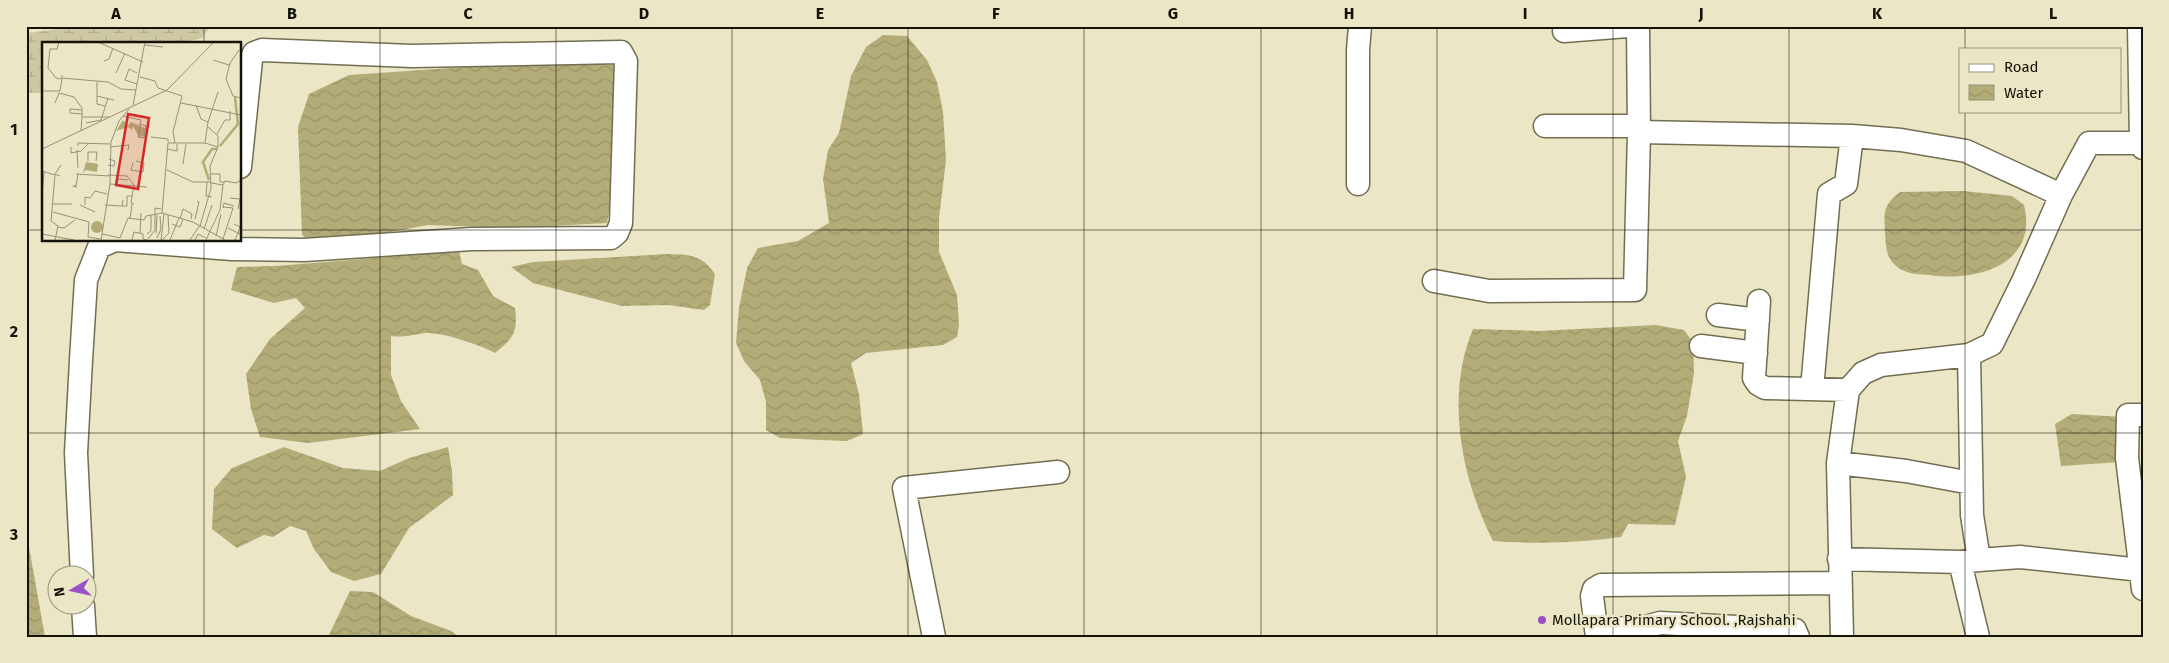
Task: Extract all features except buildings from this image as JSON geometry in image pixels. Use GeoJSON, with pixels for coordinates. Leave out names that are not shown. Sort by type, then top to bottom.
{"type":"FeatureCollection","features":[{"type":"Feature","properties":{"kind":"street"},"geometry":{"type":"LineString","coordinates":[[1358,184],[1358,50],[1360,26]]}},
{"type":"Feature","properties":{"kind":"street"},"geometry":{"type":"LineString","coordinates":[[1564,31],[1628,26]]}},
{"type":"Feature","properties":{"kind":"street"},"geometry":{"type":"LineString","coordinates":[[1434,281],[1488,291],[1635,290],[1639,129],[1638,26]]}},
{"type":"Feature","properties":{"kind":"street"},"geometry":{"type":"LineString","coordinates":[[1842,637],[1838,559],[1838,463],[1848,390],[1863,373],[1881,365],[1968,355],[1992,344],[2024,279],[2061,195],[2089,143],[2142,145],[2139,26]]}},
{"type":"Feature","properties":{"kind":"street"},"geometry":{"type":"LineString","coordinates":[[138,241],[304,250],[472,239],[611,238],[617,233],[621,223],[626,60],[621,52],[412,56],[262,50],[254,53],[251,60],[241,157]]}},
{"type":"Feature","properties":{"kind":"street"},"geometry":{"type":"LineString","coordinates":[[1545,126],[1852,136],[1901,140],[1966,151],[2061,195]]}},
{"type":"Feature","properties":{"kind":"street"},"geometry":{"type":"LineString","coordinates":[[1812,389],[1829,194],[1846,184],[1852,136]]}},
{"type":"Feature","properties":{"kind":"street"},"geometry":{"type":"LineString","coordinates":[[82,566],[76,453],[86,280],[99,247],[112,241]]}},
{"type":"Feature","properties":{"kind":"street"},"geometry":{"type":"LineString","coordinates":[[1718,315],[1759,310],[1754,378],[1758,384],[1765,388],[1848,390]]}},
{"type":"Feature","properties":{"kind":"street"},"geometry":{"type":"LineString","coordinates":[[1701,346],[1756,353]]}},
{"type":"Feature","properties":{"kind":"street"},"geometry":{"type":"LineString","coordinates":[[1968,355],[1972,515],[1970,561],[1978,637]]}},
{"type":"Feature","properties":{"kind":"street"},"geometry":{"type":"LineString","coordinates":[[1838,559],[1970,561],[2020,557],[2142,579],[2127,458],[2128,415],[2143,415]]}},
{"type":"Feature","properties":{"kind":"street"},"geometry":{"type":"LineString","coordinates":[[1838,463],[1906,471],[1971,484]]}},
{"type":"Feature","properties":{"kind":"street"},"geometry":{"type":"LineString","coordinates":[[934,637],[904,488],[1058,472]]}},
{"type":"Feature","properties":{"kind":"street"},"geometry":{"type":"LineString","coordinates":[[1798,637],[1795,630],[1660,623],[1596,633],[1592,596],[1594,589],[1601,585],[1839,583]]}},
{"type":"Feature","properties":{"kind":"street"},"geometry":{"type":"LineString","coordinates":[[84,616],[85,637]]}},
{"type":"Feature","properties":{"kind":"green space"},"geometry":{"type":"Polygon","coordinates":[[[81,26],[211,26],[202,38],[186,42],[42,42],[42,93],[26,93],[26,33],[81,26]]]}},
{"type":"Feature","properties":{"kind":"water"},"geometry":{"type":"Polygon","coordinates":[[[883,35],[907,36],[927,60],[937,82],[943,112],[946,160],[939,218],[939,252],[957,295],[959,325],[957,337],[943,345],[866,353],[851,363],[859,394],[863,434],[847,441],[780,438],[766,430],[766,402],[760,380],[744,361],[736,343],[739,308],[747,268],[758,248],[798,241],[829,223],[823,179],[828,150],[839,133],[851,76],[866,47],[883,35]]]}},
{"type":"Feature","properties":{"kind":"water"},"geometry":{"type":"Polygon","coordinates":[[[552,61],[616,65],[622,137],[607,223],[513,228],[428,225],[353,239],[308,243],[302,234],[298,127],[309,94],[349,75],[552,61]]]}},
{"type":"Feature","properties":{"kind":"water"},"geometry":{"type":"Polygon","coordinates":[[[1963,191],[2012,196],[2024,205],[2026,226],[2022,242],[2013,255],[2000,265],[1984,272],[1966,275],[1915,274],[1906,272],[1898,267],[1889,257],[1886,245],[1885,214],[1890,201],[1900,192],[1963,191]]]}},
{"type":"Feature","properties":{"kind":"water"},"geometry":{"type":"Polygon","coordinates":[[[459,251],[462,264],[478,270],[493,296],[515,308],[515,329],[507,343],[495,353],[471,343],[433,333],[391,336],[391,375],[401,401],[420,429],[308,443],[260,437],[251,409],[246,374],[270,339],[305,308],[296,298],[274,303],[231,290],[237,267],[276,266],[459,251]]]}},
{"type":"Feature","properties":{"kind":"water"},"geometry":{"type":"Polygon","coordinates":[[[667,254],[700,259],[715,274],[710,305],[704,310],[668,305],[622,306],[533,283],[511,267],[533,262],[667,254]]]}},
{"type":"Feature","properties":{"kind":"water"},"geometry":{"type":"Polygon","coordinates":[[[1656,325],[1684,330],[1693,342],[1694,373],[1687,416],[1678,441],[1686,477],[1675,525],[1628,524],[1621,537],[1589,541],[1541,543],[1493,541],[1472,491],[1460,436],[1460,382],[1465,355],[1473,329],[1539,331],[1656,325]]]}},
{"type":"Feature","properties":{"kind":"water"},"geometry":{"type":"Polygon","coordinates":[[[2072,414],[2123,417],[2121,462],[2061,466],[2055,424],[2072,414]]]}},
{"type":"Feature","properties":{"kind":"water"},"geometry":{"type":"Polygon","coordinates":[[[284,447],[343,468],[380,471],[409,458],[448,447],[453,495],[409,528],[381,574],[354,581],[331,572],[314,549],[306,531],[290,526],[273,537],[264,535],[237,548],[212,529],[214,489],[232,468],[284,447]]]}},
{"type":"Feature","properties":{"kind":"water"},"geometry":{"type":"Polygon","coordinates":[[[26,542],[29,547],[45,637],[26,637],[26,542]]]}},
{"type":"Feature","properties":{"kind":"water"},"geometry":{"type":"Polygon","coordinates":[[[350,591],[373,592],[411,616],[451,631],[459,637],[328,637],[350,591]]]}},
{"type":"Feature","properties":{"kind":"place","name":"Mollapara Primary School. ,Rajshahi"},"geometry":{"type":"Point","coordinates":[1542,620]}}]}
